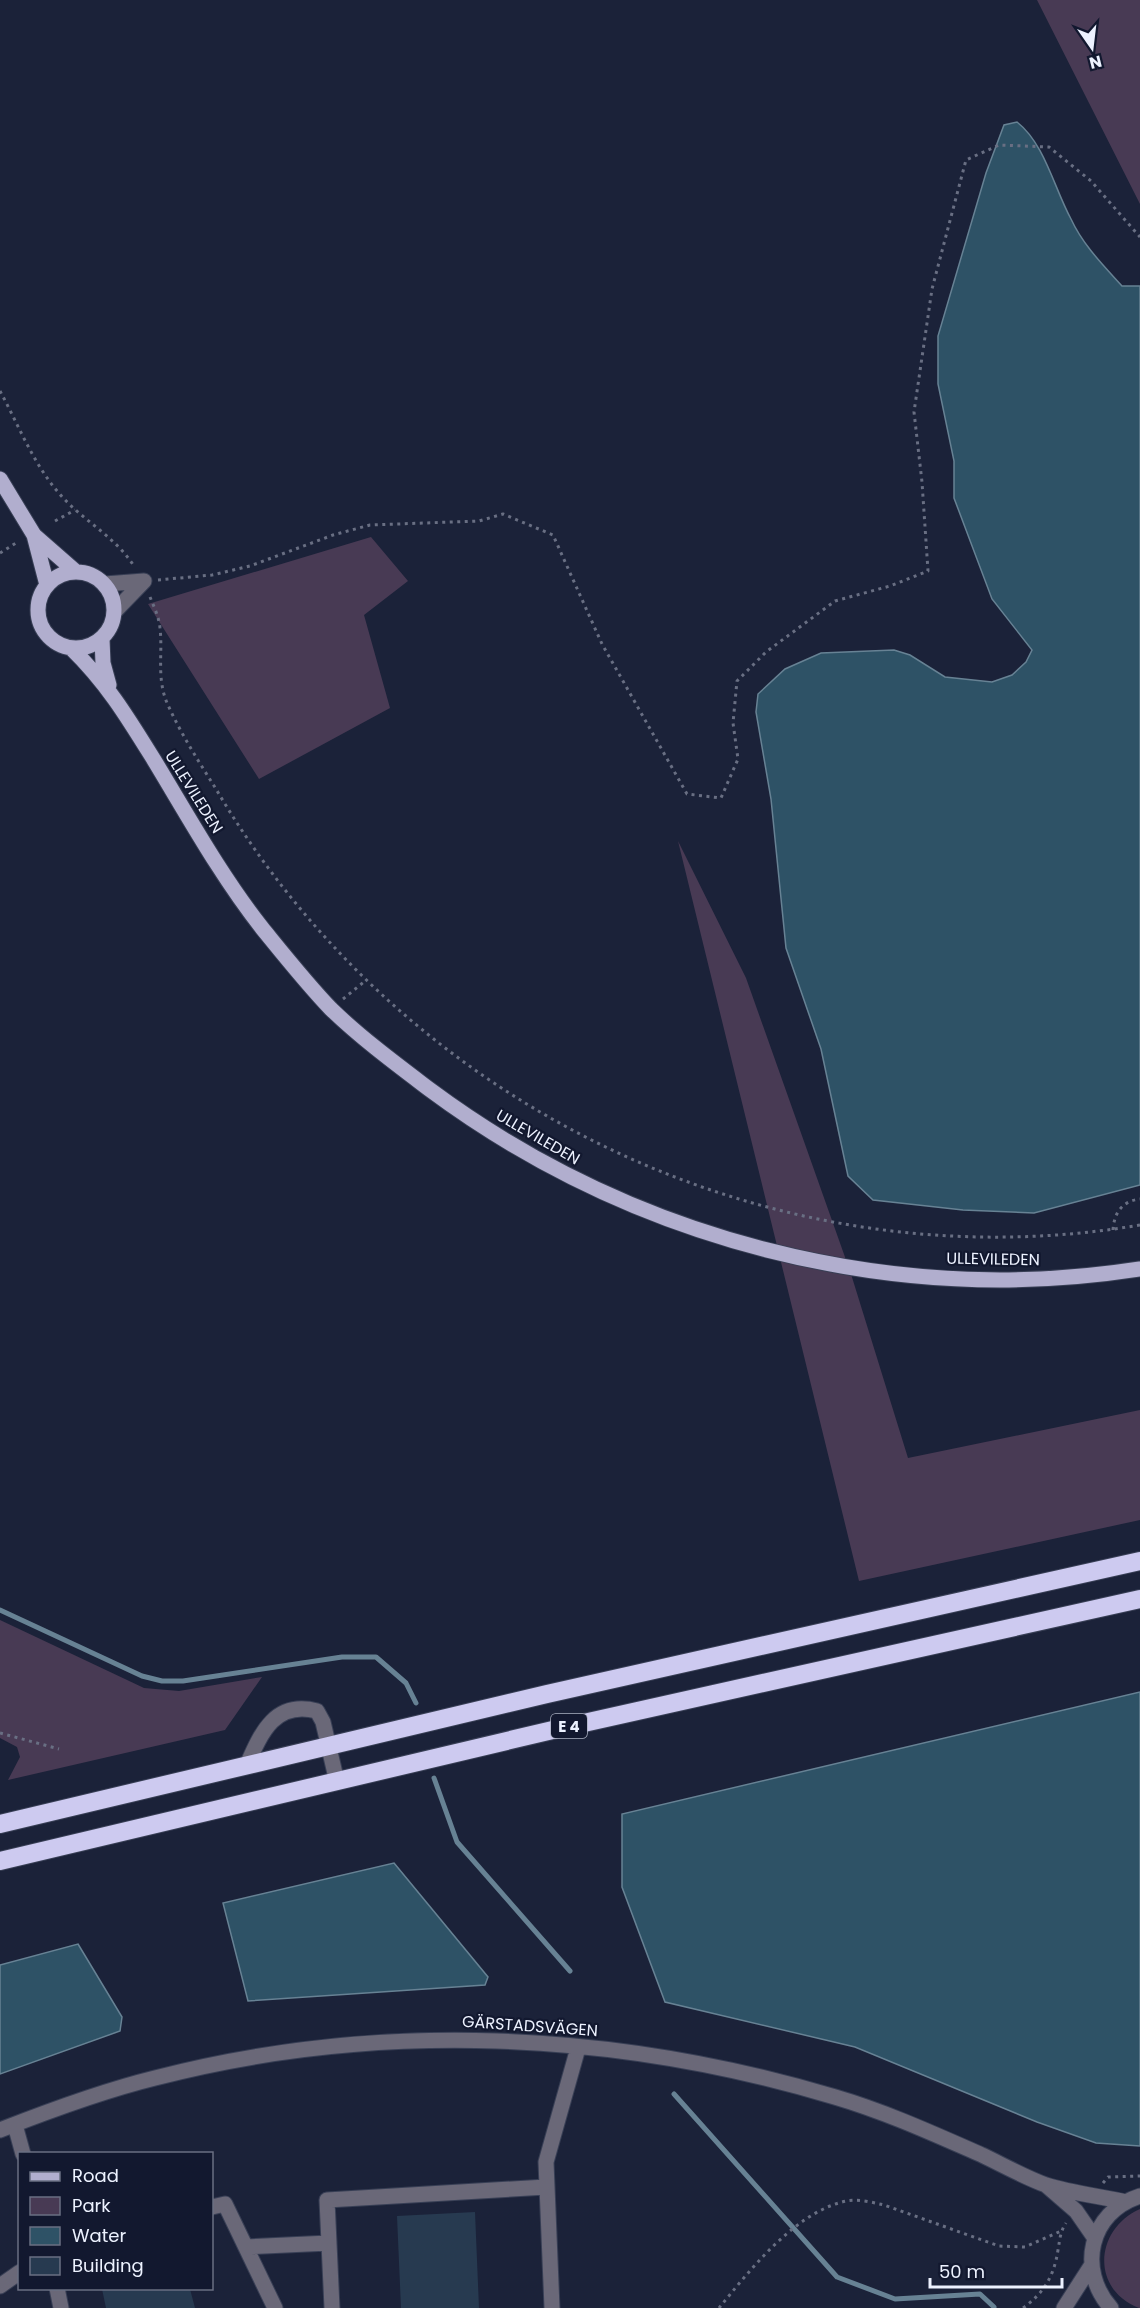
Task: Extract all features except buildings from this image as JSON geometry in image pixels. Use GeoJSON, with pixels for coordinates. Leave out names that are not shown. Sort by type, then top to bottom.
{"type":"FeatureCollection","features":[{"type":"Feature","properties":{"kind":"highway","name":"E 4"},"geometry":{"type":"LineString","coordinates":[[0,1824],[548,1694],[1140,1561]]}},
{"type":"Feature","properties":{"kind":"highway","name":"E 4"},"geometry":{"type":"LineString","coordinates":[[0,1862],[877,1656],[1140,1599]]}},
{"type":"Feature","properties":{"kind":"main road"},"geometry":{"type":"LineString","coordinates":[[0,479],[34,535],[47,585]]}},
{"type":"Feature","properties":{"kind":"main road"},"geometry":{"type":"LineString","coordinates":[[34,535],[75,571]]}},
{"type":"Feature","properties":{"kind":"main road"},"geometry":{"type":"LineString","coordinates":[[75,571],[86,573],[105,584],[110,592],[115,611],[111,626],[102,639],[87,647],[71,648],[52,640],[40,624],[38,604],[47,585],[64,573],[75,571]]}},
{"type":"Feature","properties":{"kind":"main road","name":"ULLEVILEDEN"},"geometry":{"type":"LineString","coordinates":[[102,639],[103,663],[111,690]]}},
{"type":"Feature","properties":{"kind":"main road","name":"ULLEVILEDEN"},"geometry":{"type":"LineString","coordinates":[[71,648],[111,690],[204,842],[260,926],[331,1009],[397,1065],[519,1150],[589,1187],[672,1222],[752,1247],[823,1263],[893,1274],[966,1279],[1051,1278],[1140,1269]]}},
{"type":"Feature","properties":{"kind":"street"},"geometry":{"type":"LineString","coordinates":[[105,584],[146,588]]}},
{"type":"Feature","properties":{"kind":"street"},"geometry":{"type":"LineString","coordinates":[[115,611],[146,588]]}},
{"type":"Feature","properties":{"kind":"street"},"geometry":{"type":"LineString","coordinates":[[247,1765],[271,1720],[287,1711],[303,1707],[317,1711],[323,1722],[337,1782]]}},
{"type":"Feature","properties":{"kind":"street","name":"GÄRSTADSVÄGEN"},"geometry":{"type":"LineString","coordinates":[[0,2130],[104,2092],[156,2077],[219,2064],[351,2044],[425,2039],[504,2040],[633,2051],[726,2068],[837,2097],[925,2130],[1046,2185],[1133,2199]]}},
{"type":"Feature","properties":{"kind":"street"},"geometry":{"type":"LineString","coordinates":[[552,2308],[546,2162],[579,2048]]}},
{"type":"Feature","properties":{"kind":"street"},"geometry":{"type":"LineString","coordinates":[[15,2125],[22,2152]]}},
{"type":"Feature","properties":{"kind":"street","name":"GÄRSTADSVÄGEN"},"geometry":{"type":"LineString","coordinates":[[1046,2185],[1076,2211],[1095,2237]]}},
{"type":"Feature","properties":{"kind":"street"},"geometry":{"type":"LineString","coordinates":[[332,2308],[327,2200],[546,2187]]}},
{"type":"Feature","properties":{"kind":"street"},"geometry":{"type":"LineString","coordinates":[[1111,2308],[1097,2289],[1091,2266],[1095,2237],[1107,2217],[1133,2199]]}},
{"type":"Feature","properties":{"kind":"street"},"geometry":{"type":"LineString","coordinates":[[213,2207],[225,2204],[275,2308]]}},
{"type":"Feature","properties":{"kind":"street"},"geometry":{"type":"LineString","coordinates":[[246,2247],[329,2243]]}},
{"type":"Feature","properties":{"kind":"street"},"geometry":{"type":"LineString","coordinates":[[1064,2308],[1091,2266]]}},
{"type":"Feature","properties":{"kind":"street"},"geometry":{"type":"LineString","coordinates":[[0,2286],[18,2273]]}},
{"type":"Feature","properties":{"kind":"street"},"geometry":{"type":"LineString","coordinates":[[57,2290],[62,2308]]}},
{"type":"Feature","properties":{"kind":"path"},"geometry":{"type":"LineString","coordinates":[[1138,237],[1090,181],[1049,147],[999,145],[966,160],[932,289],[914,412],[922,482],[928,571],[890,586],[835,601],[766,652],[737,681],[733,723],[738,759],[722,798],[687,794],[602,644],[553,535],[503,514],[479,521],[370,525],[333,535],[250,566],[146,588],[160,626],[160,678],[166,702],[237,826],[295,906],[365,981],[418,1029],[539,1112],[596,1143],[675,1178],[816,1220],[888,1230],[967,1236],[1053,1235],[1113,1230],[1140,1225]]}},
{"type":"Feature","properties":{"kind":"path"},"geometry":{"type":"LineString","coordinates":[[0,391],[40,466],[57,492],[75,510],[110,537],[134,566]]}},
{"type":"Feature","properties":{"kind":"path"},"geometry":{"type":"LineString","coordinates":[[55,521],[75,510]]}},
{"type":"Feature","properties":{"kind":"path"},"geometry":{"type":"LineString","coordinates":[[0,553],[16,543]]}},
{"type":"Feature","properties":{"kind":"path"},"geometry":{"type":"LineString","coordinates":[[331,1009],[365,981]]}},
{"type":"Feature","properties":{"kind":"path"},"geometry":{"type":"LineString","coordinates":[[1113,1230],[1114,1218],[1121,1208],[1132,1200],[1140,1199]]}},
{"type":"Feature","properties":{"kind":"path"},"geometry":{"type":"LineString","coordinates":[[0,1733],[59,1749]]}},
{"type":"Feature","properties":{"kind":"path"},"geometry":{"type":"LineString","coordinates":[[719,2308],[757,2262],[779,2242],[808,2219],[844,2201],[865,2201],[999,2246],[1025,2247],[1061,2231]]}},
{"type":"Feature","properties":{"kind":"green space"},"geometry":{"type":"Polygon","coordinates":[[[1037,0],[1140,0],[1140,204],[1037,0]]]}},
{"type":"Feature","properties":{"kind":"green space"},"geometry":{"type":"Polygon","coordinates":[[[371,537],[408,581],[364,615],[390,708],[259,779],[148,604],[371,537]]]}},
{"type":"Feature","properties":{"kind":"green space"},"geometry":{"type":"Polygon","coordinates":[[[678,841],[746,978],[851,1274],[908,1458],[1140,1410],[1140,1520],[859,1581],[678,841]]]}},
{"type":"Feature","properties":{"kind":"green space"},"geometry":{"type":"Polygon","coordinates":[[[0,1620],[144,1688],[179,1691],[262,1677],[225,1730],[8,1780],[20,1757],[17,1747],[0,1738],[0,1620]]]}},
{"type":"Feature","properties":{"kind":"green space"},"geometry":{"type":"Polygon","coordinates":[[[1140,2209],[1139,2308],[1123,2299],[1112,2287],[1106,2274],[1104,2259],[1107,2244],[1114,2230],[1125,2218],[1140,2209]]]}},
{"type":"Feature","properties":{"kind":"water"},"geometry":{"type":"Polygon","coordinates":[[[1017,122],[1027,131],[1042,154],[1065,207],[1087,246],[1122,286],[1140,286],[1140,1185],[1034,1213],[963,1210],[873,1200],[848,1176],[821,1049],[786,948],[771,799],[756,712],[758,694],[785,669],[821,653],[894,650],[910,655],[945,677],[992,682],[1012,675],[1026,662],[1032,650],[992,599],[954,498],[954,461],[938,384],[938,336],[986,173],[1004,125],[1017,122]]]}},
{"type":"Feature","properties":{"kind":"water"},"geometry":{"type":"Polygon","coordinates":[[[1140,1692],[1140,2146],[1096,2143],[1037,2122],[855,2047],[665,2002],[622,1887],[622,1814],[1140,1692]]]}},
{"type":"Feature","properties":{"kind":"water"},"geometry":{"type":"Polygon","coordinates":[[[394,1863],[488,1977],[485,1985],[248,2001],[223,1903],[394,1863]]]}},
{"type":"Feature","properties":{"kind":"water"},"geometry":{"type":"Polygon","coordinates":[[[78,1944],[122,2017],[120,2031],[0,2074],[0,1965],[78,1944]]]}},
{"type":"Feature","properties":{"kind":"waterway"},"geometry":{"type":"LineString","coordinates":[[0,1610],[142,1676],[162,1681],[183,1681],[342,1657],[376,1657],[406,1683],[416,1703]]}},
{"type":"Feature","properties":{"kind":"waterway"},"geometry":{"type":"LineString","coordinates":[[434,1778],[457,1842],[570,1971]]}},
{"type":"Feature","properties":{"kind":"waterway"},"geometry":{"type":"LineString","coordinates":[[674,2094],[837,2277],[895,2299],[980,2294],[994,2307]]}}]}
